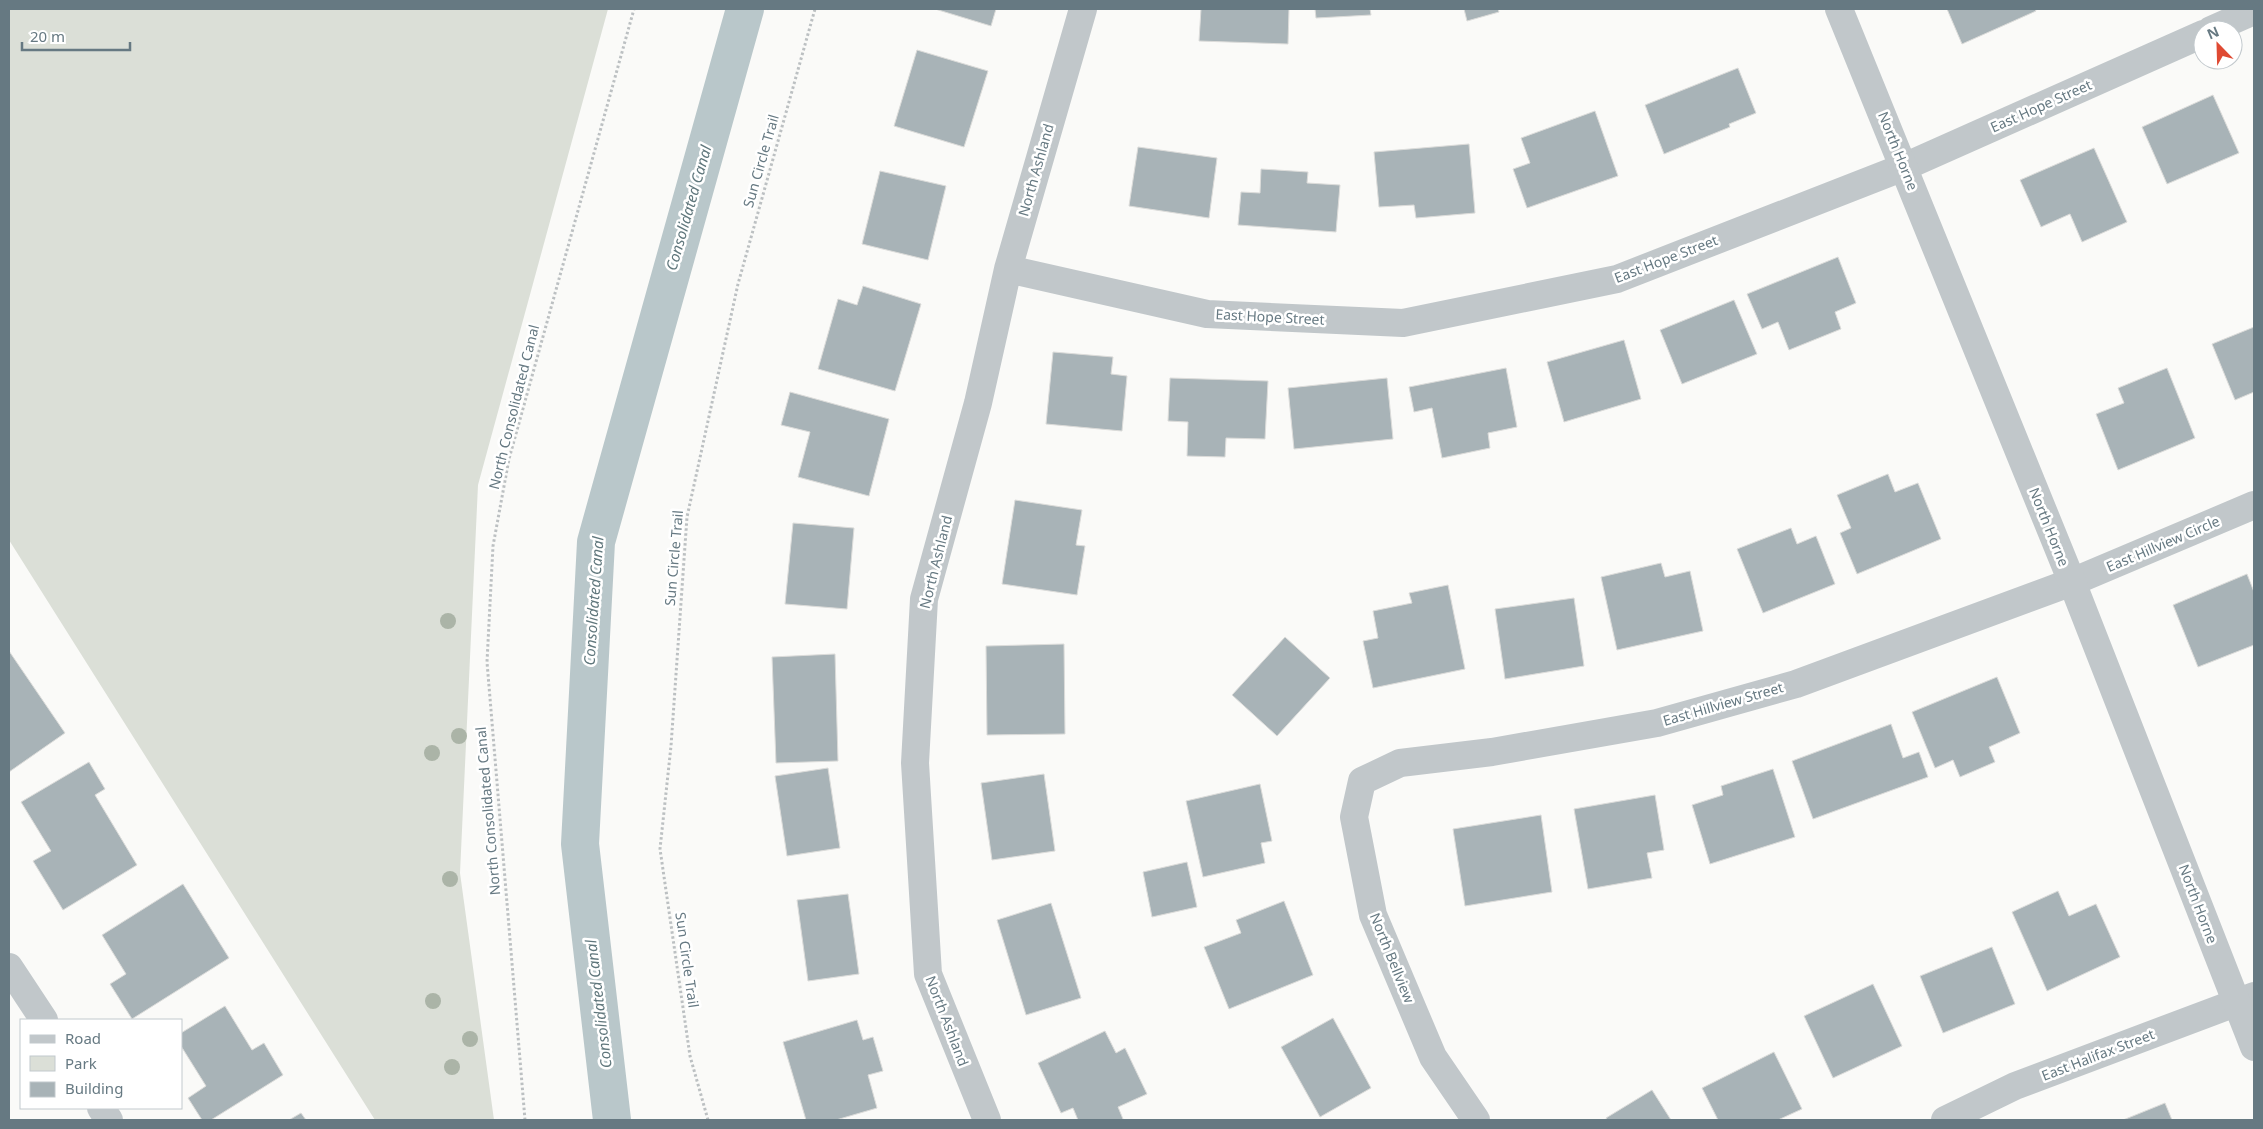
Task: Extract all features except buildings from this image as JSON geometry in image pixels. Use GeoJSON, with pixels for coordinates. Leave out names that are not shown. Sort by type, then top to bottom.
{"type":"FeatureCollection","features":[{"type":"Feature","properties":{"kind":"street","name":"North Ashland"},"geometry":{"type":"LineString","coordinates":[[987,1120],[928,974],[915,763],[924,600],[978,403],[1008,269],[1083,9]]}},
{"type":"Feature","properties":{"kind":"street","name":"North Horne"},"geometry":{"type":"LineString","coordinates":[[1839,9],[2072,582],[2246,1000],[2254,1047]]}},
{"type":"Feature","properties":{"kind":"street"},"geometry":{"type":"LineString","coordinates":[[2234,20],[2254,11]]}},
{"type":"Feature","properties":{"kind":"street","name":"East Hope Street"},"geometry":{"type":"LineString","coordinates":[[1008,269],[1208,314],[1403,323],[1617,279],[1904,167],[2193,38]]}},
{"type":"Feature","properties":{"kind":"street","name":"East Hillview Circle"},"geometry":{"type":"LineString","coordinates":[[2072,582],[2254,505]]}},
{"type":"Feature","properties":{"kind":"street","name":"East Hillview Street"},"geometry":{"type":"LineString","coordinates":[[1362,781],[1400,763],[1492,752],[1657,723],[1777,689],[2072,582]]}},
{"type":"Feature","properties":{"kind":"street","name":"North Bellview"},"geometry":{"type":"LineString","coordinates":[[1362,781],[1354,817],[1373,915],[1433,1057],[1476,1120]]}},
{"type":"Feature","properties":{"kind":"street"},"geometry":{"type":"LineString","coordinates":[[9,967],[43,1019]]}},
{"type":"Feature","properties":{"kind":"street","name":"East Halifax Street"},"geometry":{"type":"LineString","coordinates":[[1945,1120],[2015,1086],[2246,1000]]}},
{"type":"Feature","properties":{"kind":"street"},"geometry":{"type":"LineString","coordinates":[[102,1109],[109,1120]]}},
{"type":"Feature","properties":{"kind":"path","name":"North Consolidated Canal"},"geometry":{"type":"LineString","coordinates":[[525,1120],[487,662],[494,546],[509,459],[634,9]]}},
{"type":"Feature","properties":{"kind":"path","name":"Sun Circle Trail"},"geometry":{"type":"LineString","coordinates":[[708,1120],[690,1056],[660,849],[672,746],[687,517],[738,284],[815,9]]}},
{"type":"Feature","properties":{"kind":"green space"},"geometry":{"type":"Polygon","coordinates":[[[9,9],[608,9],[478,485],[460,873],[494,1120],[375,1120],[9,540],[9,9]]]}},
{"type":"Feature","properties":{"kind":"waterway","name":"Consolidated Canal"},"geometry":{"type":"LineString","coordinates":[[612,1120],[580,844],[596,542],[745,9]]}}]}
